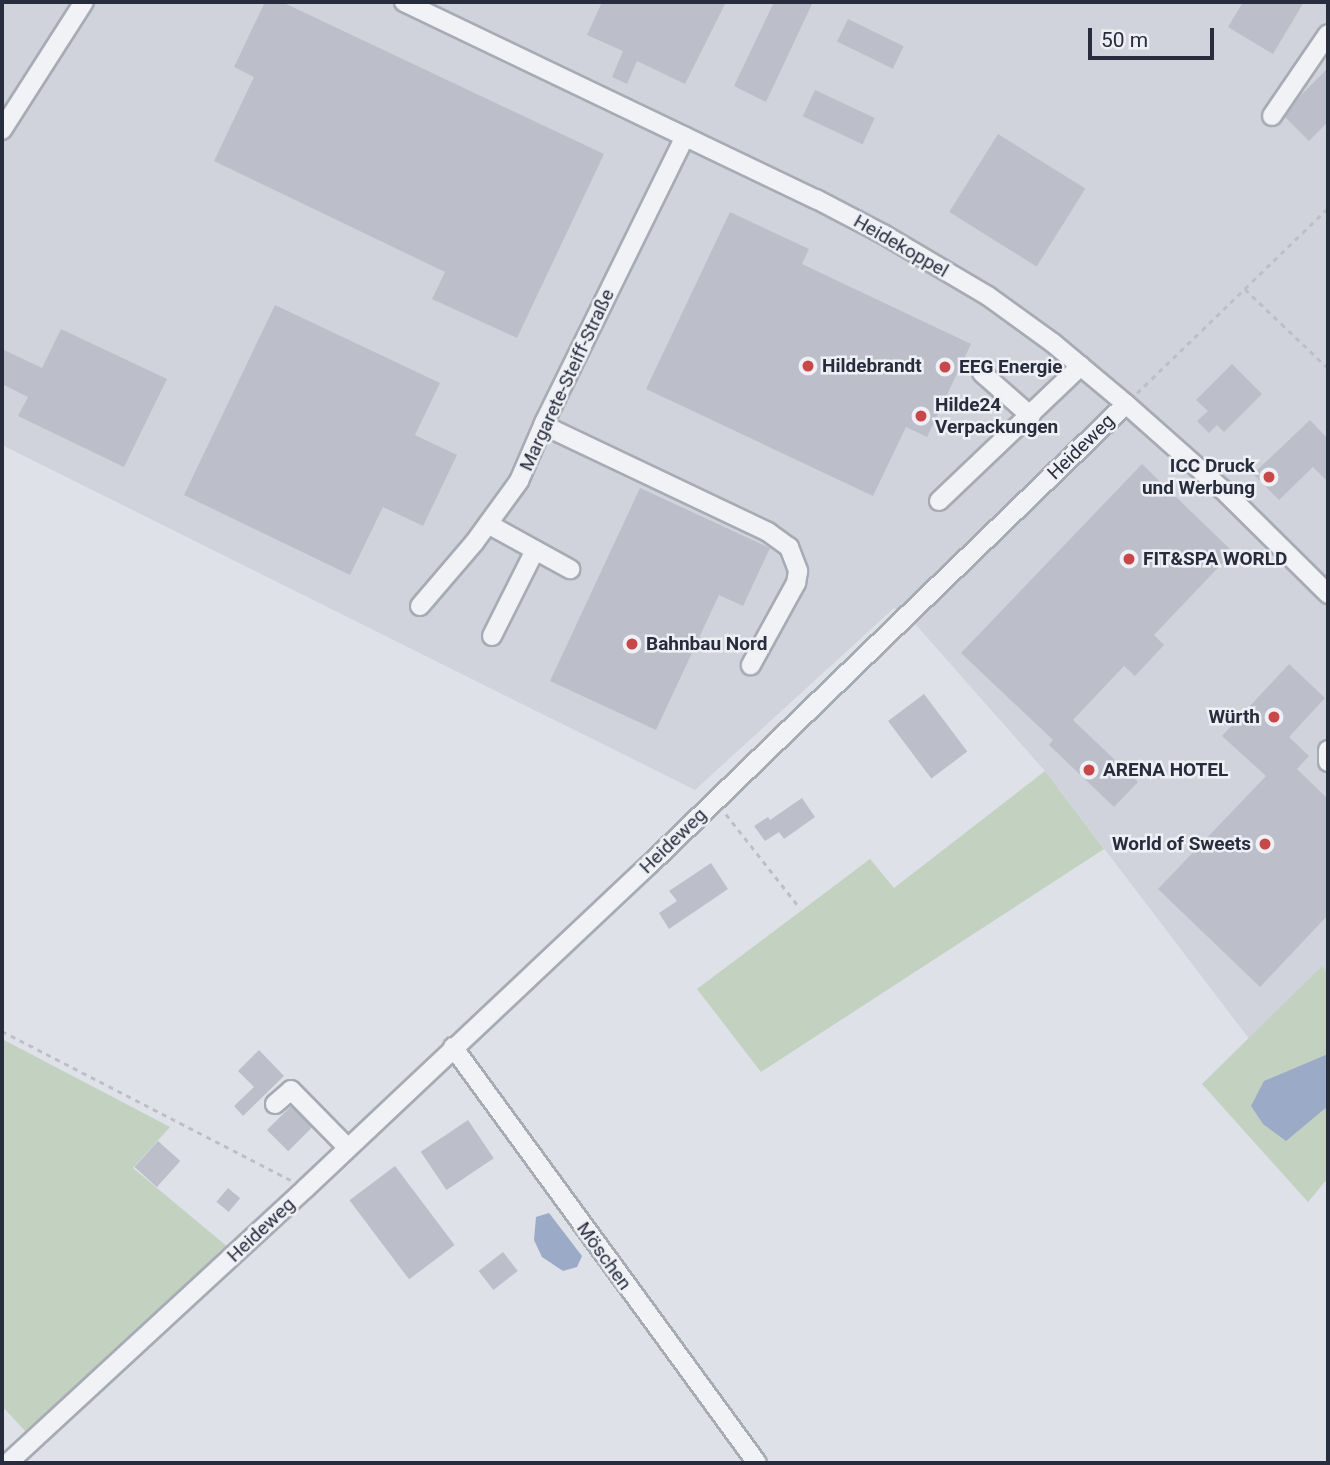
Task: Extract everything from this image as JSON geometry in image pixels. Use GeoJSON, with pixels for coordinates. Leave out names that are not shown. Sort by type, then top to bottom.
{"type":"FeatureCollection","features":[{"type":"Feature","properties":{"kind":"street"},"geometry":{"type":"LineString","coordinates":[[2,130],[84,2]]}},
{"type":"Feature","properties":{"kind":"street","name":"Heidekoppel"},"geometry":{"type":"LineString","coordinates":[[404,2],[883,234],[988,296],[1081,366],[1126,404],[1223,491],[1328,594]]}},
{"type":"Feature","properties":{"kind":"street"},"geometry":{"type":"LineString","coordinates":[[1272,116],[1328,34]]}},
{"type":"Feature","properties":{"kind":"street","name":"Margarete-Steiff-Straße"},"geometry":{"type":"LineString","coordinates":[[420,606],[488,524],[519,481],[543,425],[685,137]]}},
{"type":"Feature","properties":{"kind":"street"},"geometry":{"type":"LineString","coordinates":[[939,501],[1081,366]]}},
{"type":"Feature","properties":{"kind":"street"},"geometry":{"type":"LineString","coordinates":[[982,373],[1031,415]]}},
{"type":"Feature","properties":{"kind":"street","name":"Heideweg"},"geometry":{"type":"LineString","coordinates":[[8,1463],[306,1188],[715,801],[1126,404]]}},
{"type":"Feature","properties":{"kind":"street"},"geometry":{"type":"LineString","coordinates":[[543,425],[768,532],[789,547],[798,571],[796,583],[751,665]]}},
{"type":"Feature","properties":{"kind":"street"},"geometry":{"type":"LineString","coordinates":[[488,524],[570,569]]}},
{"type":"Feature","properties":{"kind":"street"},"geometry":{"type":"LineString","coordinates":[[492,636],[535,550]]}},
{"type":"Feature","properties":{"kind":"street"},"geometry":{"type":"LineString","coordinates":[[1328,750],[1328,762]]}},
{"type":"Feature","properties":{"kind":"street","name":"Möschen"},"geometry":{"type":"LineString","coordinates":[[453,1048],[757,1463]]}},
{"type":"Feature","properties":{"kind":"street"},"geometry":{"type":"LineString","coordinates":[[275,1104],[290,1090],[348,1148]]}},
{"type":"Feature","properties":{"kind":"path","name":"Heideweg"},"geometry":{"type":"LineString","coordinates":[[1126,404],[1328,208]]}},
{"type":"Feature","properties":{"kind":"path"},"geometry":{"type":"LineString","coordinates":[[1245,289],[1328,368]]}},
{"type":"Feature","properties":{"kind":"path"},"geometry":{"type":"LineString","coordinates":[[715,801],[800,908]]}},
{"type":"Feature","properties":{"kind":"path"},"geometry":{"type":"LineString","coordinates":[[2,1031],[306,1188]]}},
{"type":"Feature","properties":{"kind":"shaded area"},"geometry":{"type":"Polygon","coordinates":[[[2,2],[1328,2],[1328,973],[1321,967],[1250,1040],[1045,771],[917,626],[894,608],[695,790],[2,445],[2,2]]]}},
{"type":"Feature","properties":{"kind":"green space"},"geometry":{"type":"Polygon","coordinates":[[[1045,771],[1104,849],[761,1072],[697,989],[870,859],[894,888],[1045,771]]]}},
{"type":"Feature","properties":{"kind":"green space"},"geometry":{"type":"Polygon","coordinates":[[[1322,966],[1328,973],[1328,1178],[1308,1202],[1202,1084],[1322,966]]]}},
{"type":"Feature","properties":{"kind":"green space"},"geometry":{"type":"Polygon","coordinates":[[[2,1039],[170,1127],[133,1168],[229,1248],[26,1432],[2,1406],[2,1039]]]}},
{"type":"Feature","properties":{"kind":"water"},"geometry":{"type":"Polygon","coordinates":[[[1328,1054],[1328,1106],[1286,1141],[1263,1124],[1251,1106],[1264,1081],[1328,1054]]]}},
{"type":"Feature","properties":{"kind":"water"},"geometry":{"type":"Polygon","coordinates":[[[549,1213],[582,1256],[577,1267],[563,1271],[542,1257],[534,1240],[536,1217],[549,1213]]]}},
{"type":"Feature","properties":{"kind":"building"},"geometry":{"type":"Polygon","coordinates":[[[265,2],[282,2],[604,154],[517,338],[432,299],[445,272],[214,161],[254,77],[234,67],[265,2]]]}},
{"type":"Feature","properties":{"kind":"building"},"geometry":{"type":"Polygon","coordinates":[[[602,2],[726,2],[685,84],[637,61],[627,84],[612,77],[623,51],[587,35],[602,2]]]}},
{"type":"Feature","properties":{"kind":"building"},"geometry":{"type":"Polygon","coordinates":[[[774,2],[813,2],[766,102],[734,86],[774,2]]]}},
{"type":"Feature","properties":{"kind":"building"},"geometry":{"type":"Polygon","coordinates":[[[1243,2],[1304,2],[1273,54],[1228,27],[1243,2]]]}},
{"type":"Feature","properties":{"kind":"building"},"geometry":{"type":"Polygon","coordinates":[[[848,19],[904,46],[893,69],[837,41],[848,19]]]}},
{"type":"Feature","properties":{"kind":"building"},"geometry":{"type":"Polygon","coordinates":[[[1328,68],[1328,122],[1309,141],[1285,117],[1299,97],[1328,68]]]}},
{"type":"Feature","properties":{"kind":"building"},"geometry":{"type":"Polygon","coordinates":[[[815,90],[875,118],[863,144],[803,116],[815,90]]]}},
{"type":"Feature","properties":{"kind":"building"},"geometry":{"type":"Polygon","coordinates":[[[998,134],[1085,189],[1037,267],[949,212],[998,134]]]}},
{"type":"Feature","properties":{"kind":"building","name":"Hildebrandt"},"geometry":{"type":"Polygon","coordinates":[[[730,212],[809,249],[802,264],[971,344],[927,437],[906,427],[873,496],[646,389],[730,212]]]}},
{"type":"Feature","properties":{"kind":"building"},"geometry":{"type":"Polygon","coordinates":[[[275,305],[440,383],[415,435],[457,455],[423,526],[383,507],[350,575],[184,495],[275,305]]]}},
{"type":"Feature","properties":{"kind":"building"},"geometry":{"type":"Polygon","coordinates":[[[61,329],[167,379],[124,467],[18,416],[28,397],[2,384],[2,349],[42,368],[61,329]]]}},
{"type":"Feature","properties":{"kind":"building"},"geometry":{"type":"Polygon","coordinates":[[[1232,364],[1262,394],[1224,432],[1217,425],[1209,433],[1197,421],[1208,411],[1196,400],[1232,364]]]}},
{"type":"Feature","properties":{"kind":"building"},"geometry":{"type":"Polygon","coordinates":[[[1310,420],[1328,439],[1328,482],[1313,467],[1279,500],[1253,474],[1310,420]]]}},
{"type":"Feature","properties":{"kind":"building"},"geometry":{"type":"Polygon","coordinates":[[[1142,464],[1233,552],[1154,635],[1164,645],[1135,676],[1124,666],[1073,720],[1138,782],[1114,807],[1049,745],[1053,740],[961,653],[1142,464]]]}},
{"type":"Feature","properties":{"kind":"building","name":"Bahnbau Nord"},"geometry":{"type":"Polygon","coordinates":[[[640,488],[770,548],[743,606],[719,595],[656,730],[550,681],[640,488]]]}},
{"type":"Feature","properties":{"kind":"building","name":"World of Sweets"},"geometry":{"type":"Polygon","coordinates":[[[1289,664],[1325,698],[1289,737],[1309,756],[1297,769],[1328,799],[1328,915],[1260,987],[1158,889],[1266,776],[1222,736],[1289,664]]]}},
{"type":"Feature","properties":{"kind":"building"},"geometry":{"type":"Polygon","coordinates":[[[924,694],[967,752],[931,779],[888,721],[924,694]]]}},
{"type":"Feature","properties":{"kind":"building"},"geometry":{"type":"Polygon","coordinates":[[[802,798],[815,817],[784,839],[779,832],[765,841],[754,826],[768,817],[770,820],[802,798]]]}},
{"type":"Feature","properties":{"kind":"building"},"geometry":{"type":"Polygon","coordinates":[[[711,863],[728,889],[669,929],[659,913],[677,901],[669,891],[711,863]]]}},
{"type":"Feature","properties":{"kind":"building"},"geometry":{"type":"Polygon","coordinates":[[[259,1050],[284,1076],[243,1116],[234,1106],[254,1087],[238,1071],[259,1050]]]}},
{"type":"Feature","properties":{"kind":"building"},"geometry":{"type":"Polygon","coordinates":[[[291,1106],[312,1127],[288,1151],[267,1130],[291,1106]]]}},
{"type":"Feature","properties":{"kind":"building"},"geometry":{"type":"Polygon","coordinates":[[[468,1120],[494,1158],[446,1190],[421,1152],[468,1120]]]}},
{"type":"Feature","properties":{"kind":"building"},"geometry":{"type":"Polygon","coordinates":[[[158,1141],[180,1161],[157,1187],[135,1167],[158,1141]]]}},
{"type":"Feature","properties":{"kind":"building"},"geometry":{"type":"Polygon","coordinates":[[[395,1166],[455,1245],[409,1279],[349,1200],[395,1166]]]}},
{"type":"Feature","properties":{"kind":"building"},"geometry":{"type":"Polygon","coordinates":[[[228,1188],[240,1198],[229,1212],[216,1202],[228,1188]]]}},
{"type":"Feature","properties":{"kind":"building"},"geometry":{"type":"Polygon","coordinates":[[[503,1252],[518,1271],[493,1290],[479,1271],[503,1252]]]}},
{"type":"Feature","properties":{"kind":"place","name":"Hildebrandt"},"geometry":{"type":"Point","coordinates":[808,366]}},
{"type":"Feature","properties":{"kind":"place","name":"EEG Energie"},"geometry":{"type":"Point","coordinates":[945,367]}},
{"type":"Feature","properties":{"kind":"place","name":"Hilde24 Verpackungen"},"geometry":{"type":"Point","coordinates":[921,416]}},
{"type":"Feature","properties":{"kind":"place","name":"ICC Druck und Werbung"},"geometry":{"type":"Point","coordinates":[1269,477]}},
{"type":"Feature","properties":{"kind":"place","name":"FIT&SPA WORLD"},"geometry":{"type":"Point","coordinates":[1129,559]}},
{"type":"Feature","properties":{"kind":"place","name":"Bahnbau Nord"},"geometry":{"type":"Point","coordinates":[632,644]}},
{"type":"Feature","properties":{"kind":"place","name":"Würth"},"geometry":{"type":"Point","coordinates":[1274,717]}},
{"type":"Feature","properties":{"kind":"place","name":"ARENA HOTEL"},"geometry":{"type":"Point","coordinates":[1089,770]}},
{"type":"Feature","properties":{"kind":"place","name":"World of Sweets"},"geometry":{"type":"Point","coordinates":[1265,844]}}]}
